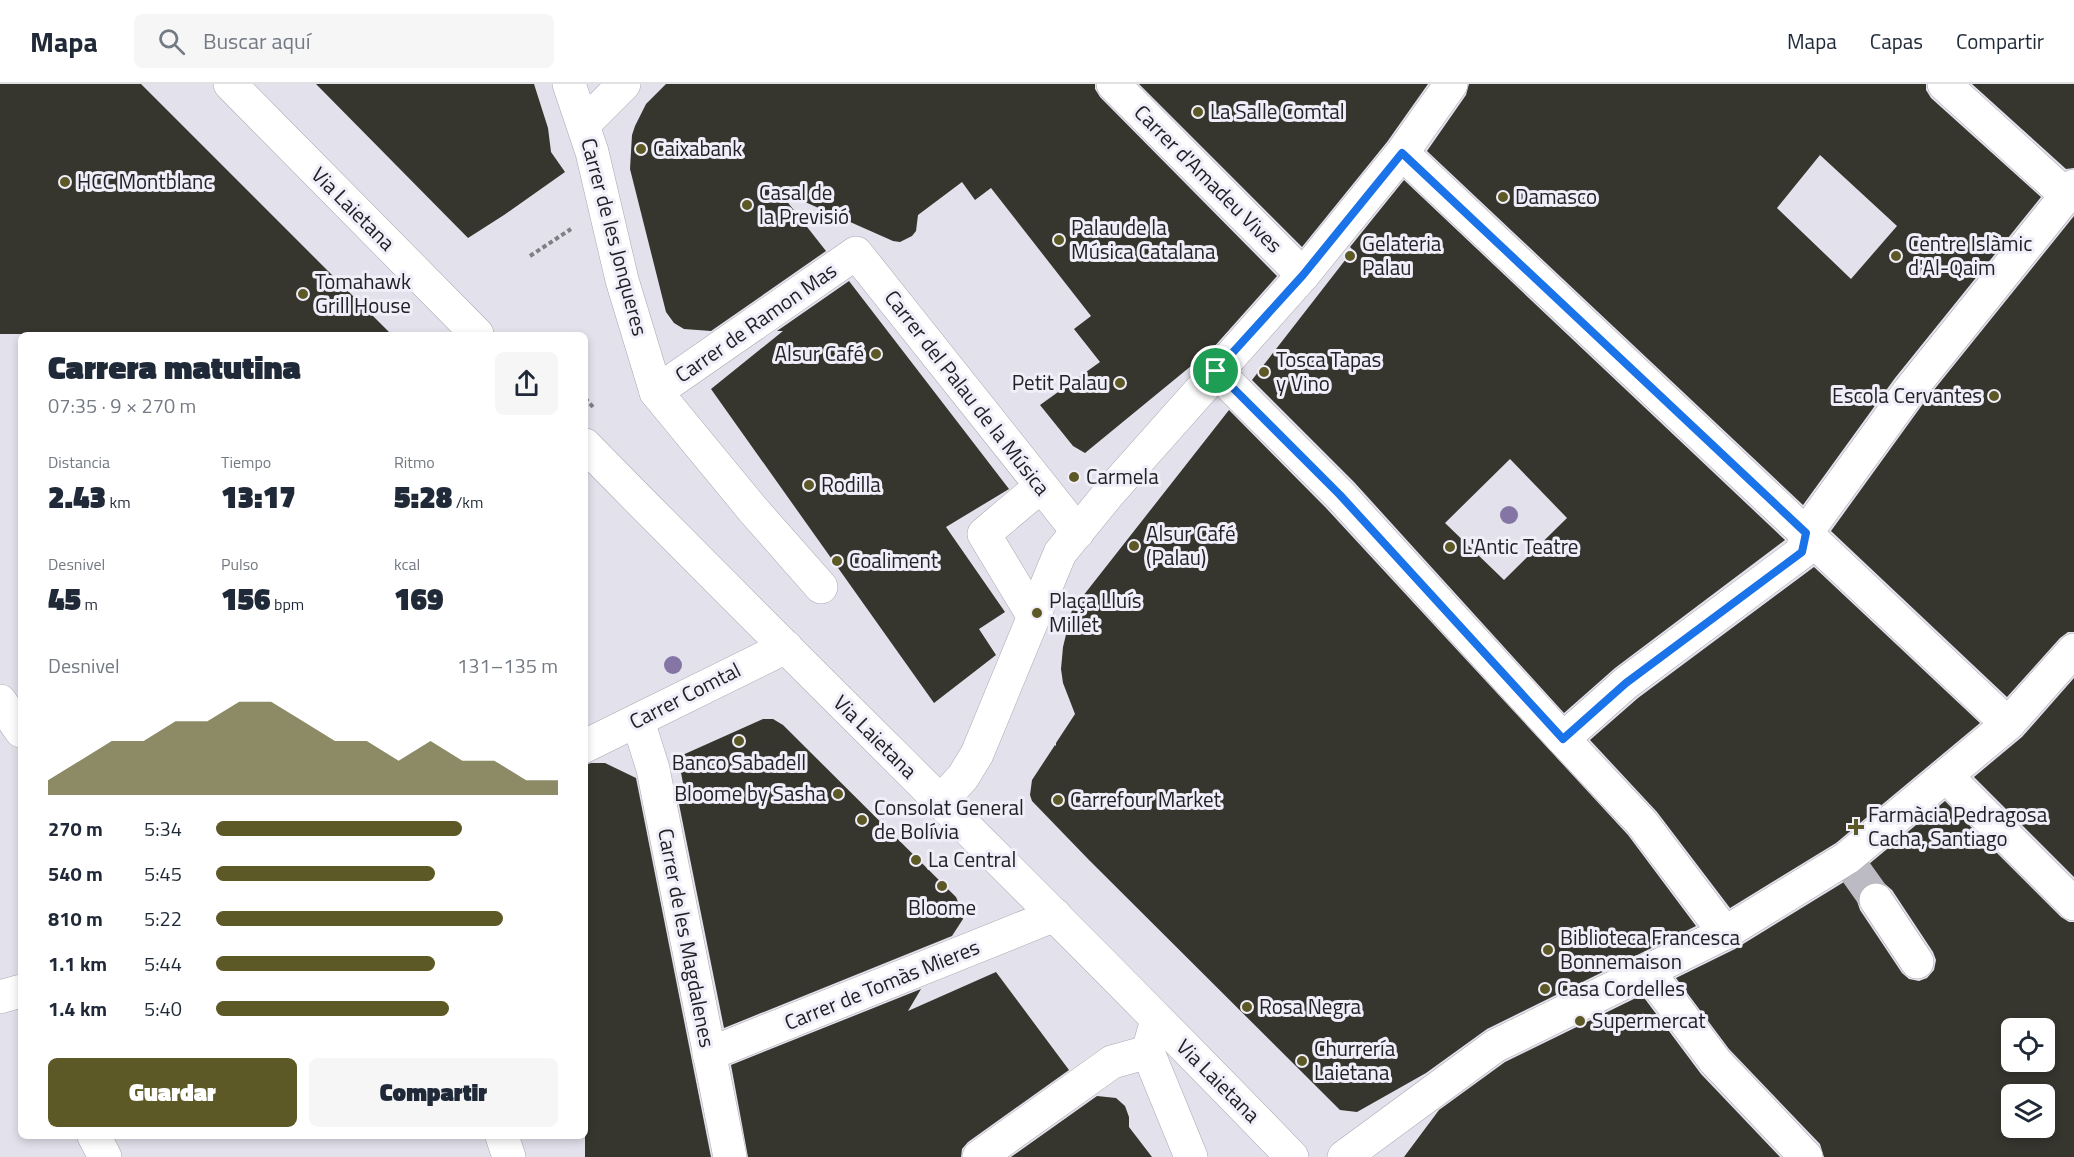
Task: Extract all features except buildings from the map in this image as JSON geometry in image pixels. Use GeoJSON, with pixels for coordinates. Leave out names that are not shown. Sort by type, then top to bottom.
{"type":"FeatureCollection","features":[{"type":"Feature","properties":{"kind":"street","name":"Via Laietana"},"geometry":{"type":"LineString","coordinates":[[230,84],[475,332]]}},
{"type":"Feature","properties":{"kind":"street","name":"Carrer de les Jonqueres"},"geometry":{"type":"LineString","coordinates":[[569,84],[584,124],[622,280],[656,392]]}},
{"type":"Feature","properties":{"kind":"street"},"geometry":{"type":"LineString","coordinates":[[584,124],[624,84]]}},
{"type":"Feature","properties":{"kind":"street","name":"Carrer d'Amadeu Vives"},"geometry":{"type":"LineString","coordinates":[[1113,84],[1303,275]]}},
{"type":"Feature","properties":{"kind":"street"},"geometry":{"type":"LineString","coordinates":[[940,802],[963,777],[977,754],[1060,553],[1110,492],[1303,275],[1402,153],[1451,84]]}},
{"type":"Feature","properties":{"kind":"street"},"geometry":{"type":"LineString","coordinates":[[1563,739],[1626,683],[1802,552],[1806,533],[1910,390],[2070,191],[1944,84]]}},
{"type":"Feature","properties":{"kind":"street"},"geometry":{"type":"LineString","coordinates":[[1402,153],[2008,724]]}},
{"type":"Feature","properties":{"kind":"street","name":"Carrer de Ramon Mas"},"geometry":{"type":"LineString","coordinates":[[656,392],[856,254]]}},
{"type":"Feature","properties":{"kind":"street","name":"Carrer del Palau de la Música"},"geometry":{"type":"LineString","coordinates":[[856,254],[1078,532]]}},
{"type":"Feature","properties":{"kind":"street"},"geometry":{"type":"LineString","coordinates":[[1216,371],[1340,495],[1642,823],[1725,933]]}},
{"type":"Feature","properties":{"kind":"street"},"geometry":{"type":"LineString","coordinates":[[656,392],[775,554],[822,587]]}},
{"type":"Feature","properties":{"kind":"street","name":"Via Laietana"},"geometry":{"type":"LineString","coordinates":[[588,448],[1055,915],[1292,1157]]}},
{"type":"Feature","properties":{"kind":"street"},"geometry":{"type":"LineString","coordinates":[[1034,617],[984,534],[1041,486]]}},
{"type":"Feature","properties":{"kind":"street","name":"Carrer Comtal"},"geometry":{"type":"LineString","coordinates":[[588,745],[786,647]]}},
{"type":"Feature","properties":{"kind":"street"},"geometry":{"type":"LineString","coordinates":[[1344,1157],[1495,1046],[1725,933],[1851,864],[2008,724],[2074,650]]}},
{"type":"Feature","properties":{"kind":"street"},"geometry":{"type":"LineString","coordinates":[[0,701],[18,727]]}},
{"type":"Feature","properties":{"kind":"street","name":"Carrer de les Magdalenes"},"geometry":{"type":"LineString","coordinates":[[638,721],[653,769],[730,1157]]}},
{"type":"Feature","properties":{"kind":"street"},"geometry":{"type":"LineString","coordinates":[[1947,777],[2074,904]]}},
{"type":"Feature","properties":{"kind":"street"},"geometry":{"type":"LineString","coordinates":[[1876,900],[1917,962]]}},
{"type":"Feature","properties":{"kind":"street","name":"Carrer de Tomàs Mieres"},"geometry":{"type":"LineString","coordinates":[[709,1054],[1055,915]]}},
{"type":"Feature","properties":{"kind":"street"},"geometry":{"type":"LineString","coordinates":[[1647,970],[1715,1061],[1806,1157]]}},
{"type":"Feature","properties":{"kind":"street"},"geometry":{"type":"LineString","coordinates":[[0,997],[18,992]]}},
{"type":"Feature","properties":{"kind":"street"},"geometry":{"type":"LineString","coordinates":[[1157,1020],[1148,1052],[1191,1157]]}},
{"type":"Feature","properties":{"kind":"street"},"geometry":{"type":"LineString","coordinates":[[979,1157],[1112,1062],[1148,1052]]}},
{"type":"Feature","properties":{"kind":"street"},"geometry":{"type":"LineString","coordinates":[[96,1139],[105,1157]]}},
{"type":"Feature","properties":{"kind":"street"},"geometry":{"type":"LineString","coordinates":[[503,1139],[509,1157]]}},
{"type":"Feature","properties":{"kind":"path"},"geometry":{"type":"LineString","coordinates":[[530,256],[567,230]]}},
{"type":"Feature","properties":{"kind":"tunnel"},"geometry":{"type":"LineString","coordinates":[[1854,869],[1876,900]]}},
{"type":"Feature","properties":{"kind":"place","name":"La Salle Comtal"},"geometry":{"type":"Point","coordinates":[1198,112]}},
{"type":"Feature","properties":{"kind":"place","name":"Caixabank"},"geometry":{"type":"Point","coordinates":[641,149]}},
{"type":"Feature","properties":{"kind":"place","name":"HCC Montblanc"},"geometry":{"type":"Point","coordinates":[65,182]}},
{"type":"Feature","properties":{"kind":"place","name":"Damasco"},"geometry":{"type":"Point","coordinates":[1503,197]}},
{"type":"Feature","properties":{"kind":"place","name":"Casal de la Previsió"},"geometry":{"type":"Point","coordinates":[747,205]}},
{"type":"Feature","properties":{"kind":"place","name":"Palau de la Música Catalana"},"geometry":{"type":"Point","coordinates":[1059,240]}},
{"type":"Feature","properties":{"kind":"place","name":"Gelateria Palau"},"geometry":{"type":"Point","coordinates":[1350,256]}},
{"type":"Feature","properties":{"kind":"place","name":"Centre Islàmic d'Al-Qaim"},"geometry":{"type":"Point","coordinates":[1896,256]}},
{"type":"Feature","properties":{"kind":"place","name":"Tomahawk Grill House"},"geometry":{"type":"Point","coordinates":[303,294]}},
{"type":"Feature","properties":{"kind":"place","name":"Alsur Café"},"geometry":{"type":"Point","coordinates":[876,354]}},
{"type":"Feature","properties":{"kind":"place","name":"Tosca Tapas y Vino"},"geometry":{"type":"Point","coordinates":[1264,372]}},
{"type":"Feature","properties":{"kind":"place","name":"Petit Palau"},"geometry":{"type":"Point","coordinates":[1120,383]}},
{"type":"Feature","properties":{"kind":"place","name":"Escola Cervantes"},"geometry":{"type":"Point","coordinates":[1994,396]}},
{"type":"Feature","properties":{"kind":"place","name":"Carmela"},"geometry":{"type":"Point","coordinates":[1074,477]}},
{"type":"Feature","properties":{"kind":"place","name":"Rodilla"},"geometry":{"type":"Point","coordinates":[809,485]}},
{"type":"Feature","properties":{"kind":"place","name":"Alsur Café (Palau)"},"geometry":{"type":"Point","coordinates":[1134,546]}},
{"type":"Feature","properties":{"kind":"place","name":"L'Antic Teatre"},"geometry":{"type":"Point","coordinates":[1450,547]}},
{"type":"Feature","properties":{"kind":"place","name":"Coaliment"},"geometry":{"type":"Point","coordinates":[837,561]}},
{"type":"Feature","properties":{"kind":"place","name":"Plaça Lluís Millet"},"geometry":{"type":"Point","coordinates":[1037,613]}},
{"type":"Feature","properties":{"kind":"place","name":"Banco Sabadell"},"geometry":{"type":"Point","coordinates":[739,741]}},
{"type":"Feature","properties":{"kind":"place","name":"Bloome by Sasha"},"geometry":{"type":"Point","coordinates":[838,794]}},
{"type":"Feature","properties":{"kind":"place","name":"Carrefour Market"},"geometry":{"type":"Point","coordinates":[1058,800]}},
{"type":"Feature","properties":{"kind":"place","name":"Consolat General de Bolívia"},"geometry":{"type":"Point","coordinates":[862,820]}},
{"type":"Feature","properties":{"kind":"place","name":"Farmàcia Pedragosa Cacha, Santiago"},"geometry":{"type":"Point","coordinates":[1856,827]}},
{"type":"Feature","properties":{"kind":"place","name":"La Central"},"geometry":{"type":"Point","coordinates":[916,860]}},
{"type":"Feature","properties":{"kind":"place","name":"Bloome"},"geometry":{"type":"Point","coordinates":[942,886]}},
{"type":"Feature","properties":{"kind":"place","name":"Biblioteca Francesca Bonnemaison"},"geometry":{"type":"Point","coordinates":[1548,950]}},
{"type":"Feature","properties":{"kind":"place","name":"Casa Cordelles"},"geometry":{"type":"Point","coordinates":[1545,989]}},
{"type":"Feature","properties":{"kind":"place","name":"Rosa Negra"},"geometry":{"type":"Point","coordinates":[1247,1007]}},
{"type":"Feature","properties":{"kind":"place","name":"Supermercat"},"geometry":{"type":"Point","coordinates":[1580,1021]}},
{"type":"Feature","properties":{"kind":"place","name":"Churrería Laietana"},"geometry":{"type":"Point","coordinates":[1302,1061]}},
{"type":"Feature","properties":{"kind":"route"},"geometry":{"type":"LineString","coordinates":[[1402,153],[1806,533],[1802,552],[1626,683],[1563,739],[1340,495],[1216,371],[1303,275],[1402,153]]}}]}
